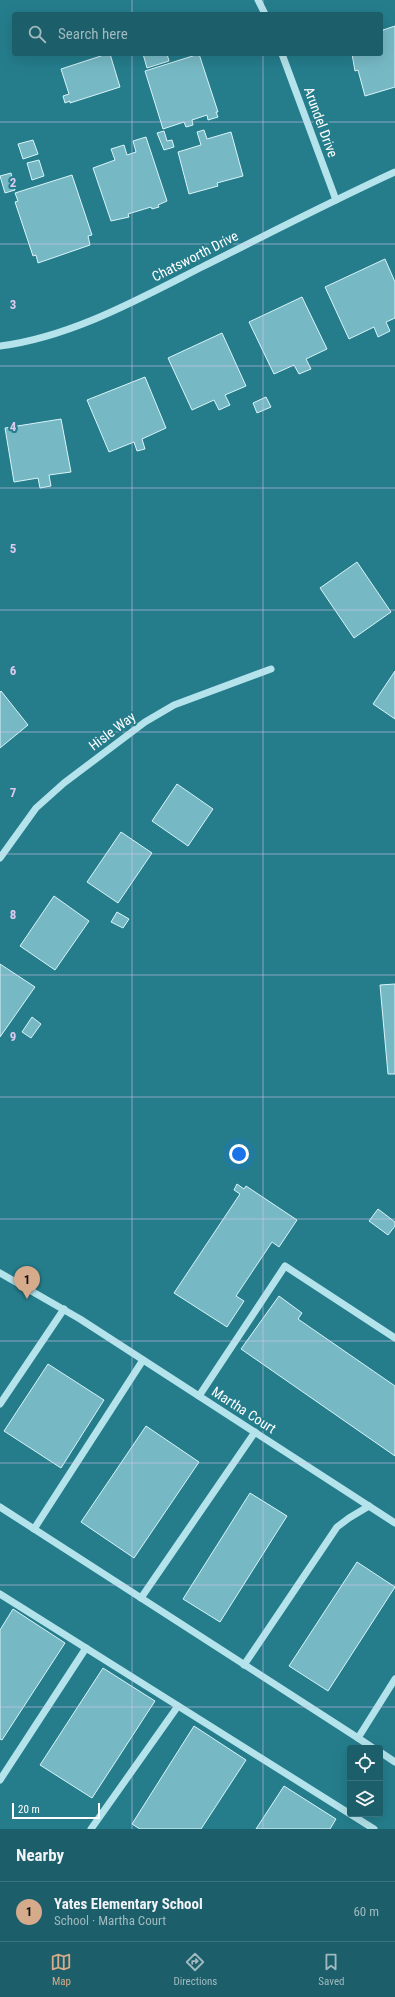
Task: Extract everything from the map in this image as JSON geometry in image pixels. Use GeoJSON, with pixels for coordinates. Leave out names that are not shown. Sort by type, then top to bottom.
{"type":"FeatureCollection","features":[{"type":"Feature","properties":{"kind":"street"},"geometry":{"type":"LineString","coordinates":[[258,0],[264,12]]}},
{"type":"Feature","properties":{"kind":"street","name":"Arundel Drive"},"geometry":{"type":"LineString","coordinates":[[283,56],[336,200]]}},
{"type":"Feature","properties":{"kind":"street","name":"Chatsworth Drive"},"geometry":{"type":"LineString","coordinates":[[0,346],[26,342],[88,321],[161,288],[395,172]]}},
{"type":"Feature","properties":{"kind":"street","name":"Hisle Way"},"geometry":{"type":"LineString","coordinates":[[0,858],[36,808],[64,783],[145,722],[174,705],[271,669]]}},
{"type":"Feature","properties":{"kind":"street"},"geometry":{"type":"LineString","coordinates":[[199,1396],[285,1266],[395,1338]]}},
{"type":"Feature","properties":{"kind":"street","name":"Martha Court"},"geometry":{"type":"LineString","coordinates":[[0,1273],[80,1318],[395,1522]]}},
{"type":"Feature","properties":{"kind":"street"},"geometry":{"type":"LineString","coordinates":[[0,1404],[64,1309]]}},
{"type":"Feature","properties":{"kind":"street"},"geometry":{"type":"LineString","coordinates":[[34,1529],[143,1360]]}},
{"type":"Feature","properties":{"kind":"street"},"geometry":{"type":"LineString","coordinates":[[141,1598],[255,1432]]}},
{"type":"Feature","properties":{"kind":"street"},"geometry":{"type":"LineString","coordinates":[[244,1665],[337,1527],[369,1506]]}},
{"type":"Feature","properties":{"kind":"street"},"geometry":{"type":"LineString","coordinates":[[0,1507],[368,1745]]}},
{"type":"Feature","properties":{"kind":"street"},"geometry":{"type":"LineString","coordinates":[[0,1594],[178,1706],[363,1826],[374,1829]]}},
{"type":"Feature","properties":{"kind":"street"},"geometry":{"type":"LineString","coordinates":[[0,1780],[86,1648]]}},
{"type":"Feature","properties":{"kind":"street"},"geometry":{"type":"LineString","coordinates":[[358,1738],[395,1679]]}},
{"type":"Feature","properties":{"kind":"street"},"geometry":{"type":"LineString","coordinates":[[91,1829],[178,1706]]}},
{"type":"Feature","properties":{"kind":"street"},"geometry":{"type":"LineString","coordinates":[[383,1754],[395,1762]]}},
{"type":"Feature","properties":{"kind":"building"},"geometry":{"type":"Polygon","coordinates":[[[395,26],[395,87],[365,96],[358,70],[355,71],[352,56],[383,56],[383,30],[395,26]]]}},
{"type":"Feature","properties":{"kind":"building"},"geometry":{"type":"Polygon","coordinates":[[[101,56],[111,56],[120,87],[70,103],[70,101],[65,103],[63,96],[69,94],[61,69],[101,56]]]}},
{"type":"Feature","properties":{"kind":"building"},"geometry":{"type":"Polygon","coordinates":[[[144,56],[168,56],[169,61],[147,68],[144,56]]]}},
{"type":"Feature","properties":{"kind":"building"},"geometry":{"type":"Polygon","coordinates":[[[193,56],[200,56],[218,112],[216,112],[218,117],[208,120],[207,115],[192,120],[193,125],[186,127],[184,122],[163,129],[145,71],[193,56]]]}},
{"type":"Feature","properties":{"kind":"building"},"geometry":{"type":"Polygon","coordinates":[[[204,130],[207,139],[231,132],[243,176],[217,183],[218,186],[189,194],[178,152],[201,145],[197,132],[204,130]]]}},
{"type":"Feature","properties":{"kind":"building"},"geometry":{"type":"Polygon","coordinates":[[[164,131],[167,141],[172,140],[174,147],[164,150],[157,133],[164,131]]]}},
{"type":"Feature","properties":{"kind":"building"},"geometry":{"type":"Polygon","coordinates":[[[146,137],[167,201],[158,205],[159,207],[152,209],[151,207],[128,214],[129,217],[111,221],[93,168],[115,160],[111,149],[124,145],[127,155],[136,152],[133,141],[146,137]]]}},
{"type":"Feature","properties":{"kind":"building"},"geometry":{"type":"Polygon","coordinates":[[[33,140],[38,154],[23,159],[18,144],[33,140]]]}},
{"type":"Feature","properties":{"kind":"building"},"geometry":{"type":"Polygon","coordinates":[[[39,160],[44,176],[32,180],[27,163],[39,160]]]}},
{"type":"Feature","properties":{"kind":"building"},"geometry":{"type":"Polygon","coordinates":[[[11,173],[15,190],[5,193],[0,176],[11,173]]]}},
{"type":"Feature","properties":{"kind":"building"},"geometry":{"type":"Polygon","coordinates":[[[72,175],[92,235],[88,236],[90,245],[38,263],[36,255],[33,256],[15,202],[18,201],[15,193],[72,175]]]}},
{"type":"Feature","properties":{"kind":"building"},"geometry":{"type":"Polygon","coordinates":[[[385,259],[395,282],[395,318],[386,322],[390,331],[378,337],[374,327],[349,339],[325,287],[385,259]]]}},
{"type":"Feature","properties":{"kind":"building"},"geometry":{"type":"Polygon","coordinates":[[[302,297],[327,349],[306,359],[311,369],[299,374],[294,365],[274,374],[249,322],[302,297]]]}},
{"type":"Feature","properties":{"kind":"building"},"geometry":{"type":"Polygon","coordinates":[[[222,333],[246,386],[225,395],[230,405],[219,410],[214,400],[192,410],[168,358],[222,333]]]}},
{"type":"Feature","properties":{"kind":"building"},"geometry":{"type":"Polygon","coordinates":[[[145,377],[166,428],[142,439],[145,449],[137,451],[134,442],[109,452],[87,400],[145,377]]]}},
{"type":"Feature","properties":{"kind":"building"},"geometry":{"type":"Polygon","coordinates":[[[266,397],[271,407],[257,413],[253,403],[266,397]]]}},
{"type":"Feature","properties":{"kind":"building"},"geometry":{"type":"Polygon","coordinates":[[[61,419],[71,472],[49,475],[51,486],[40,488],[38,478],[14,482],[5,428],[61,419]]]}},
{"type":"Feature","properties":{"kind":"building"},"geometry":{"type":"Polygon","coordinates":[[[357,562],[391,612],[354,638],[320,588],[357,562]]]}},
{"type":"Feature","properties":{"kind":"building"},"geometry":{"type":"Polygon","coordinates":[[[395,671],[395,719],[373,704],[395,671]]]}},
{"type":"Feature","properties":{"kind":"building"},"geometry":{"type":"Polygon","coordinates":[[[1,691],[28,725],[0,748],[0,692],[1,691]]]}},
{"type":"Feature","properties":{"kind":"building"},"geometry":{"type":"Polygon","coordinates":[[[177,784],[213,809],[188,846],[152,821],[177,784]]]}},
{"type":"Feature","properties":{"kind":"building"},"geometry":{"type":"Polygon","coordinates":[[[121,832],[152,853],[118,903],[87,882],[121,832]]]}},
{"type":"Feature","properties":{"kind":"building"},"geometry":{"type":"Polygon","coordinates":[[[54,896],[89,921],[55,970],[20,946],[54,896]]]}},
{"type":"Feature","properties":{"kind":"building"},"geometry":{"type":"Polygon","coordinates":[[[117,912],[129,919],[123,928],[111,922],[117,912]]]}},
{"type":"Feature","properties":{"kind":"building"},"geometry":{"type":"Polygon","coordinates":[[[0,964],[35,987],[0,1037],[0,964]]]}},
{"type":"Feature","properties":{"kind":"building"},"geometry":{"type":"Polygon","coordinates":[[[395,984],[395,1074],[388,1074],[380,985],[395,984]]]}},
{"type":"Feature","properties":{"kind":"building"},"geometry":{"type":"Polygon","coordinates":[[[32,1017],[41,1024],[31,1038],[22,1032],[32,1017]]]}},
{"type":"Feature","properties":{"kind":"building"},"geometry":{"type":"Polygon","coordinates":[[[237,1184],[244,1189],[246,1186],[297,1220],[279,1247],[272,1242],[236,1296],[244,1301],[227,1327],[174,1293],[240,1194],[234,1190],[237,1184]]]}},
{"type":"Feature","properties":{"kind":"building"},"geometry":{"type":"Polygon","coordinates":[[[378,1209],[395,1222],[395,1226],[388,1235],[369,1221],[378,1209]]]}},
{"type":"Feature","properties":{"kind":"building"},"geometry":{"type":"Polygon","coordinates":[[[279,1296],[302,1313],[298,1319],[395,1386],[395,1456],[241,1349],[279,1296]]]}},
{"type":"Feature","properties":{"kind":"building"},"geometry":{"type":"Polygon","coordinates":[[[48,1364],[104,1400],[61,1468],[4,1431],[48,1364]]]}},
{"type":"Feature","properties":{"kind":"building"},"geometry":{"type":"Polygon","coordinates":[[[146,1426],[199,1462],[134,1558],[81,1522],[146,1426]]]}},
{"type":"Feature","properties":{"kind":"building"},"geometry":{"type":"Polygon","coordinates":[[[250,1493],[287,1516],[220,1622],[183,1599],[250,1493]]]}},
{"type":"Feature","properties":{"kind":"building"},"geometry":{"type":"Polygon","coordinates":[[[357,1562],[395,1587],[328,1691],[289,1666],[357,1562]]]}},
{"type":"Feature","properties":{"kind":"building"},"geometry":{"type":"Polygon","coordinates":[[[13,1609],[65,1643],[2,1740],[0,1739],[0,1630],[13,1609]]]}},
{"type":"Feature","properties":{"kind":"building"},"geometry":{"type":"Polygon","coordinates":[[[103,1668],[155,1701],[92,1798],[40,1765],[103,1668]]]}},
{"type":"Feature","properties":{"kind":"building"},"geometry":{"type":"Polygon","coordinates":[[[194,1726],[246,1760],[201,1829],[140,1829],[132,1824],[194,1726]]]}},
{"type":"Feature","properties":{"kind":"building"},"geometry":{"type":"Polygon","coordinates":[[[284,1786],[336,1819],[330,1829],[256,1829],[284,1786]]]}},
{"type":"Feature","properties":{"kind":"place","name":"Yates Elementary School"},"geometry":{"type":"Point","coordinates":[27,1299]}}]}
